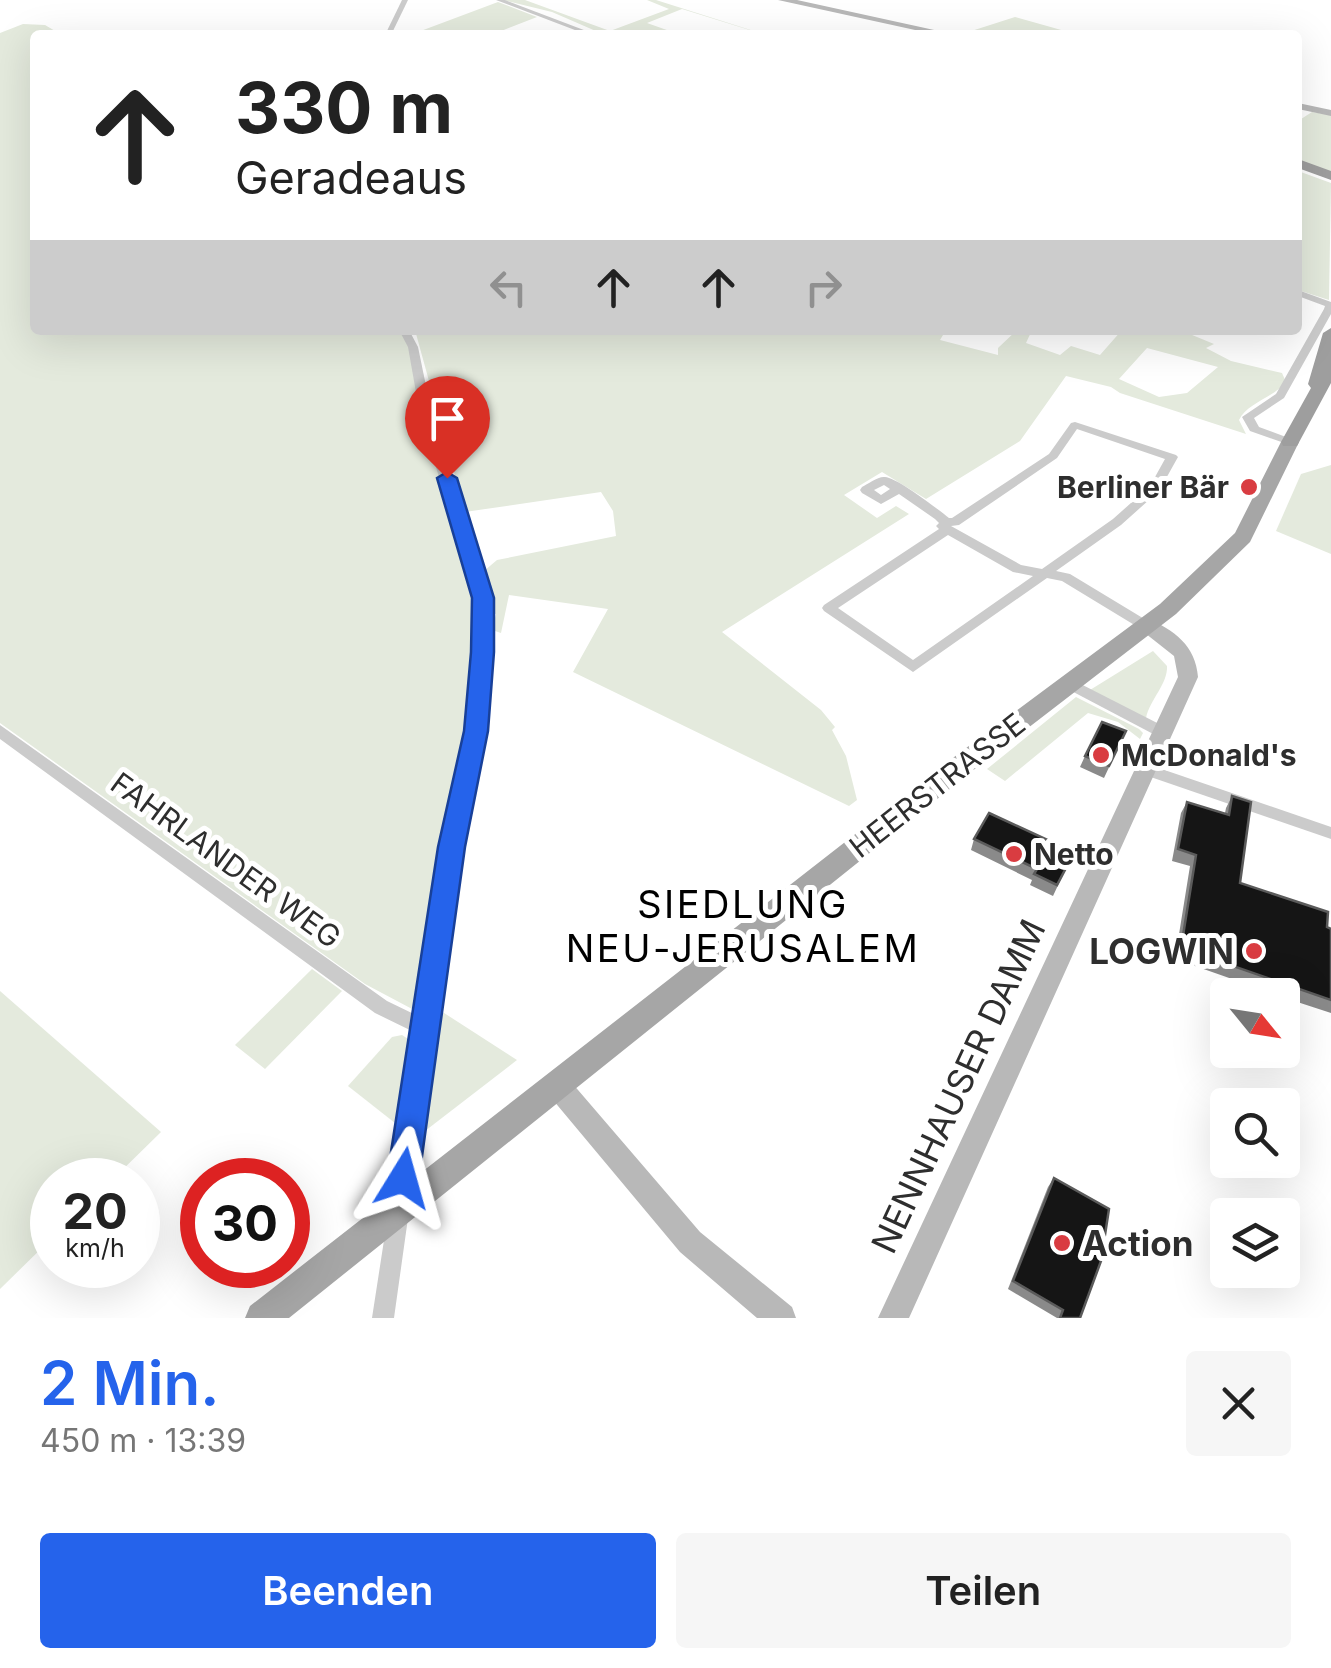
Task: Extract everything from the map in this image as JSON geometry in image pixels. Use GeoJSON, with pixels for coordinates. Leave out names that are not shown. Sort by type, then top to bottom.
{"type":"FeatureCollection","features":[{"type":"Feature","properties":{"kind":"highway"},"geometry":{"type":"LineString","coordinates":[[1305,166],[1331,175]]}},
{"type":"Feature","properties":{"kind":"highway"},"geometry":{"type":"LineString","coordinates":[[1290,442],[1316,387],[1331,333]]}},
{"type":"Feature","properties":{"kind":"highway"},"geometry":{"type":"LineString","coordinates":[[1316,387],[1331,367]]}},
{"type":"Feature","properties":{"kind":"main road"},"geometry":{"type":"LineString","coordinates":[[784,0],[928,30]]}},
{"type":"Feature","properties":{"kind":"main road"},"geometry":{"type":"LineString","coordinates":[[1302,107],[1331,113]]}},
{"type":"Feature","properties":{"kind":"main road","name":"HEERSTRASSE"},"geometry":{"type":"LineString","coordinates":[[262,1318],[1068,682],[1146,626],[1214,568],[1242,536],[1290,442]]}},
{"type":"Feature","properties":{"kind":"main road","name":"NENNHAUSER DAMM"},"geometry":{"type":"LineString","coordinates":[[893,1318],[1188,677],[1187,662],[1179,646],[1146,626]]}},
{"type":"Feature","properties":{"kind":"main road"},"geometry":{"type":"LineString","coordinates":[[557,1085],[690,1242],[781,1318]]}},
{"type":"Feature","properties":{"kind":"street"},"geometry":{"type":"LineString","coordinates":[[390,30],[405,0]]}},
{"type":"Feature","properties":{"kind":"street"},"geometry":{"type":"LineString","coordinates":[[499,0],[580,30]]}},
{"type":"Feature","properties":{"kind":"street"},"geometry":{"type":"LineString","coordinates":[[1290,442],[1254,430],[1248,417],[1280,396],[1329,309],[1330,305],[1302,294]]}},
{"type":"Feature","properties":{"kind":"street"},"geometry":{"type":"LineString","coordinates":[[382,1318],[462,788],[476,731],[483,598],[426,415],[413,347],[407,335]]}},
{"type":"Feature","properties":{"kind":"street"},"geometry":{"type":"LineString","coordinates":[[1075,425],[1172,457],[1155,488],[1116,522],[1046,572],[913,667],[829,608],[1054,456],[1075,425]]}},
{"type":"Feature","properties":{"kind":"street"},"geometry":{"type":"LineString","coordinates":[[898,489],[1018,570],[1065,577],[1146,626]]}},
{"type":"Feature","properties":{"kind":"street"},"geometry":{"type":"LineString","coordinates":[[1068,682],[1162,732]]}},
{"type":"Feature","properties":{"kind":"street","name":"FAHRLANDER WEG"},"geometry":{"type":"LineString","coordinates":[[0,730],[381,1008],[424,1028]]}},
{"type":"Feature","properties":{"kind":"street"},"geometry":{"type":"LineString","coordinates":[[1144,770],[1331,833]]}},
{"type":"Feature","properties":{"kind":"shaded area"},"geometry":{"type":"Polygon","coordinates":[[[503,0],[525,0],[607,30],[593,30],[552,12],[503,0]]]}},
{"type":"Feature","properties":{"kind":"shaded area"},"geometry":{"type":"Polygon","coordinates":[[[647,0],[656,0],[750,30],[682,9],[647,23],[667,30],[613,30],[669,9],[647,0]]]}},
{"type":"Feature","properties":{"kind":"shaded area"},"geometry":{"type":"Polygon","coordinates":[[[498,2],[537,17],[504,30],[423,30],[498,2]]]}},
{"type":"Feature","properties":{"kind":"shaded area"},"geometry":{"type":"Polygon","coordinates":[[[1015,17],[1061,30],[974,30],[1015,17]]]}},
{"type":"Feature","properties":{"kind":"shaded area"},"geometry":{"type":"Polygon","coordinates":[[[23,24],[45,25],[54,30],[30,30],[30,335],[404,335],[410,348],[480,603],[472,678],[473,731],[425,977],[414,1010],[365,984],[0,723],[0,33],[23,24]]]}},
{"type":"Feature","properties":{"kind":"shaded area"},"geometry":{"type":"Polygon","coordinates":[[[1312,112],[1331,115],[1331,172],[1302,161],[1302,118],[1312,112]]]}},
{"type":"Feature","properties":{"kind":"shaded area"},"geometry":{"type":"Polygon","coordinates":[[[1302,172],[1331,183],[1329,300],[1302,291],[1302,172]]]}},
{"type":"Feature","properties":{"kind":"shaded area"},"geometry":{"type":"Polygon","coordinates":[[[416,335],[943,335],[940,340],[998,355],[998,348],[1012,335],[1030,335],[1026,343],[1060,355],[1071,346],[1100,355],[1118,335],[1192,335],[1214,344],[1206,348],[1231,361],[1282,373],[1286,382],[1243,414],[1239,420],[1246,434],[1111,387],[1066,376],[1020,441],[926,499],[882,472],[844,495],[877,518],[896,506],[909,514],[722,632],[821,710],[835,727],[832,730],[846,756],[857,800],[849,806],[573,672],[608,609],[509,595],[501,633],[492,630],[496,614],[489,613],[484,571],[497,560],[616,536],[613,511],[601,492],[465,512],[416,335]],[[1147,348],[1119,379],[1159,397],[1187,393],[1218,367],[1147,348]]]}},
{"type":"Feature","properties":{"kind":"shaded area"},"geometry":{"type":"Polygon","coordinates":[[[1331,465],[1331,554],[1276,531],[1301,474],[1331,465]]]}},
{"type":"Feature","properties":{"kind":"shaded area"},"geometry":{"type":"Polygon","coordinates":[[[1153,651],[1167,666],[1167,673],[1146,718],[1090,690],[1153,651]]]}},
{"type":"Feature","properties":{"kind":"shaded area"},"geometry":{"type":"Polygon","coordinates":[[[1076,697],[1139,729],[1143,733],[1140,739],[1118,722],[1088,713],[1005,781],[987,769],[1076,697]]]}},
{"type":"Feature","properties":{"kind":"shaded area"},"geometry":{"type":"Polygon","coordinates":[[[312,969],[342,991],[265,1069],[235,1045],[312,969]]]}},
{"type":"Feature","properties":{"kind":"shaded area"},"geometry":{"type":"Polygon","coordinates":[[[0,991],[161,1132],[134,1158],[30,1158],[30,1260],[0,1289],[0,991]]]}},
{"type":"Feature","properties":{"kind":"shaded area"},"geometry":{"type":"Polygon","coordinates":[[[441,1011],[517,1060],[425,1131],[441,1011]]]}},
{"type":"Feature","properties":{"kind":"shaded area"},"geometry":{"type":"Polygon","coordinates":[[[402,1035],[408,1039],[395,1123],[348,1086],[392,1037],[402,1035]]]}},
{"type":"Feature","properties":{"kind":"building","name":"McDonald's"},"geometry":{"type":"Polygon","coordinates":[[[1102,722],[1126,731],[1109,766],[1085,756],[1102,722]]]}},
{"type":"Feature","properties":{"kind":"building","name":"LOGWIN"},"geometry":{"type":"Polygon","coordinates":[[[1232,796],[1251,802],[1240,883],[1328,912],[1331,1000],[1300,989],[1300,978],[1268,978],[1181,948],[1196,855],[1178,849],[1187,802],[1229,815],[1232,796]]]}},
{"type":"Feature","properties":{"kind":"building","name":"Netto"},"geometry":{"type":"Polygon","coordinates":[[[989,813],[1063,847],[1056,861],[1067,866],[1057,885],[1034,874],[1037,869],[974,839],[989,813]]]}},
{"type":"Feature","properties":{"kind":"building","name":"Action"},"geometry":{"type":"Polygon","coordinates":[[[1054,1178],[1109,1209],[1101,1261],[1080,1318],[1060,1318],[1063,1310],[1013,1281],[1054,1178]]]}},
{"type":"Feature","properties":{"kind":"place","name":"Berliner Bär"},"geometry":{"type":"Point","coordinates":[1249,487]}},
{"type":"Feature","properties":{"kind":"place","name":"McDonald's"},"geometry":{"type":"Point","coordinates":[1101,755]}},
{"type":"Feature","properties":{"kind":"place","name":"Netto"},"geometry":{"type":"Point","coordinates":[1014,854]}},
{"type":"Feature","properties":{"kind":"place","name":"LOGWIN"},"geometry":{"type":"Point","coordinates":[1254,951]}},
{"type":"Feature","properties":{"kind":"place","name":"Action"},"geometry":{"type":"Point","coordinates":[1062,1243]}},
{"type":"Feature","properties":{"kind":"district","name":"SIEDLUNG NEU-JERUSALEM"},"geometry":{"type":"Point","coordinates":[743,926]}},
{"type":"Feature","properties":{"kind":"route"},"geometry":{"type":"LineString","coordinates":[[403,1178],[452,847],[476,731],[482,652],[483,598],[447,478]]}}]}
